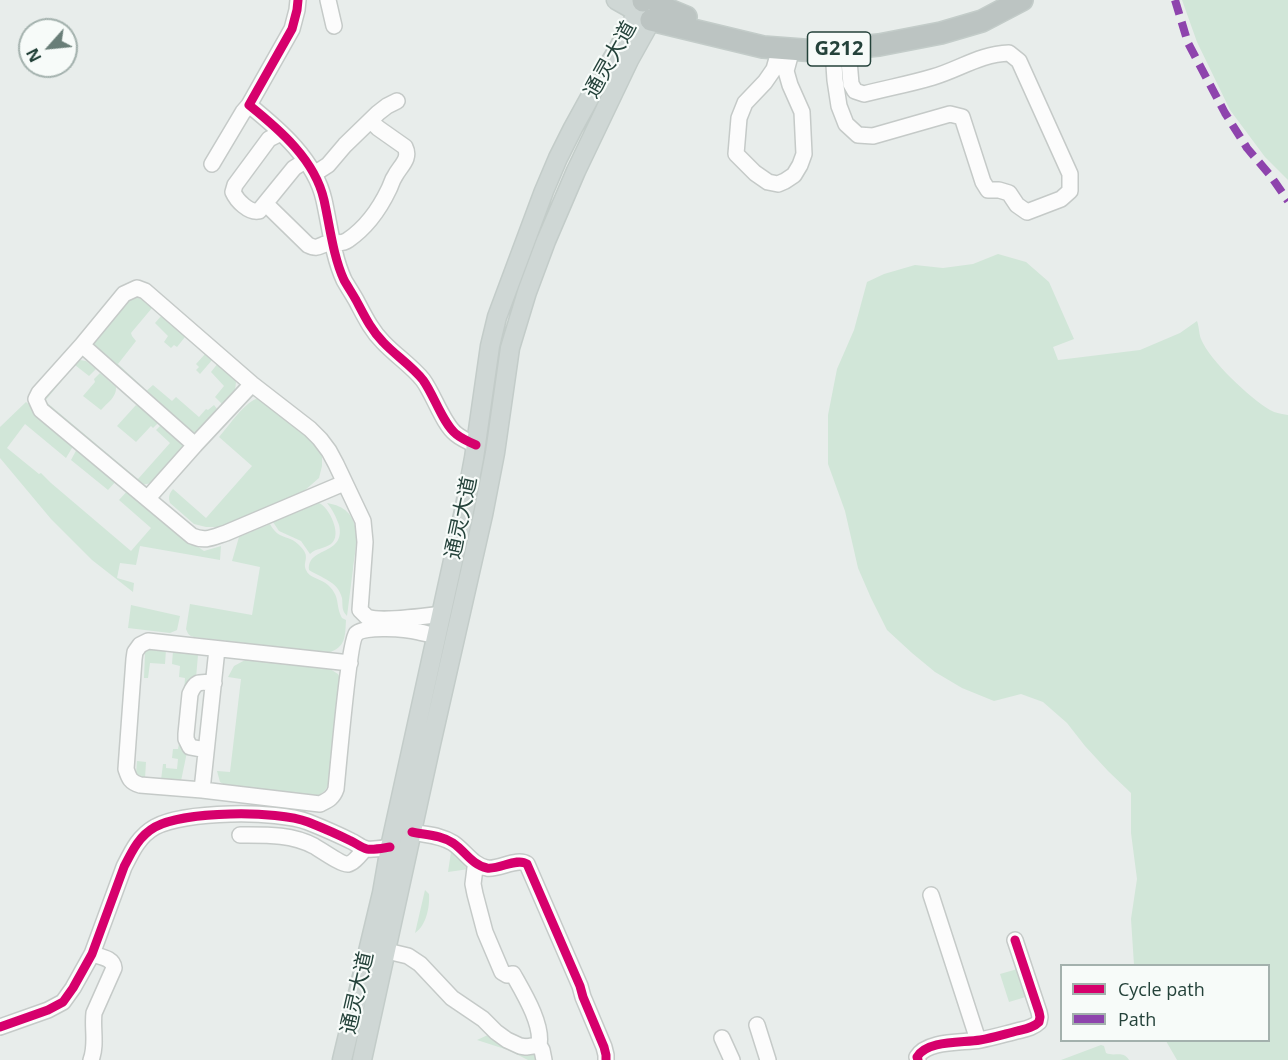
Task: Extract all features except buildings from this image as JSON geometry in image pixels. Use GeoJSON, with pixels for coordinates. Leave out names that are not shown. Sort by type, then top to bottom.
{"type":"FeatureCollection","features":[{"type":"Feature","properties":{"kind":"highway","name":"G212"},"geometry":{"type":"LineString","coordinates":[[649,6],[739,30],[822,39],[878,35],[905,30],[959,16],[1004,0]]}},
{"type":"Feature","properties":{"kind":"highway","name":"G212"},"geometry":{"type":"LineString","coordinates":[[649,6],[763,47],[816,51],[879,45],[941,33],[982,21],[1022,0]]}},
{"type":"Feature","properties":{"kind":"main road"},"geometry":{"type":"LineString","coordinates":[[616,0],[649,6]]}},
{"type":"Feature","properties":{"kind":"main road","name":"通灵大道"},"geometry":{"type":"LineString","coordinates":[[342,1060],[382,893],[390,847],[465,506],[496,317],[558,158],[618,49],[649,6]]}},
{"type":"Feature","properties":{"kind":"main road","name":"通灵大道"},"geometry":{"type":"LineString","coordinates":[[362,1060],[483,515],[495,453],[510,348],[535,272],[576,171],[629,60],[649,6]]}},
{"type":"Feature","properties":{"kind":"street"},"geometry":{"type":"LineString","coordinates":[[212,164],[292,29],[298,0]]}},
{"type":"Feature","properties":{"kind":"street"},"geometry":{"type":"LineString","coordinates":[[328,0],[334,26]]}},
{"type":"Feature","properties":{"kind":"street"},"geometry":{"type":"LineString","coordinates":[[786,49],[786,71],[802,112],[804,154],[794,175],[778,184],[762,178],[736,154],[739,118],[745,103],[765,82],[786,49]]}},
{"type":"Feature","properties":{"kind":"street"},"geometry":{"type":"LineString","coordinates":[[840,49],[851,84],[855,91],[864,94],[935,76],[995,53],[1009,53],[1019,62],[1070,174],[1070,191],[1061,200],[1027,212],[1017,205],[1009,192],[988,190],[982,182],[962,117],[950,114],[873,136],[858,135],[846,124],[839,106],[835,80],[840,49]]}},
{"type":"Feature","properties":{"kind":"street"},"geometry":{"type":"LineString","coordinates":[[281,133],[269,139],[233,189],[234,195],[255,212],[260,211],[294,168],[328,165],[345,145],[382,110],[397,101]]}},
{"type":"Feature","properties":{"kind":"street"},"geometry":{"type":"LineString","coordinates":[[249,105],[293,144],[319,183],[335,255],[344,280],[372,330],[422,379],[447,425],[454,433],[476,445]]}},
{"type":"Feature","properties":{"kind":"street"},"geometry":{"type":"LineString","coordinates":[[266,204],[313,248],[326,243],[342,244],[348,240],[371,220],[406,158],[405,147],[371,121]]}},
{"type":"Feature","properties":{"kind":"street"},"geometry":{"type":"LineString","coordinates":[[344,483],[237,529],[207,539],[200,539],[192,536],[79,442],[38,406],[36,399],[124,294],[137,288],[145,291],[252,384],[320,439],[336,464],[363,521],[365,542],[360,610],[350,663],[334,795],[320,804],[140,785],[129,779],[126,769],[134,659],[135,652],[140,645],[148,641],[350,663]]}},
{"type":"Feature","properties":{"kind":"street"},"geometry":{"type":"LineString","coordinates":[[82,345],[195,445]]}},
{"type":"Feature","properties":{"kind":"street"},"geometry":{"type":"LineString","coordinates":[[148,498],[252,384]]}},
{"type":"Feature","properties":{"kind":"street"},"geometry":{"type":"LineString","coordinates":[[360,610],[366,617],[379,619],[442,614]]}},
{"type":"Feature","properties":{"kind":"street"},"geometry":{"type":"LineString","coordinates":[[357,633],[378,629],[418,631],[437,636]]}},
{"type":"Feature","properties":{"kind":"street"},"geometry":{"type":"LineString","coordinates":[[202,790],[217,649]]}},
{"type":"Feature","properties":{"kind":"street"},"geometry":{"type":"LineString","coordinates":[[206,750],[190,747],[186,739],[190,694],[195,684],[214,683]]}},
{"type":"Feature","properties":{"kind":"street"},"geometry":{"type":"LineString","coordinates":[[0,1027],[48,1010],[63,1002],[92,954],[124,867],[136,844],[147,832],[156,827],[167,822],[198,816],[255,813],[306,822],[365,849],[390,847]]}},
{"type":"Feature","properties":{"kind":"street"},"geometry":{"type":"LineString","coordinates":[[412,832],[436,836],[453,843],[477,864],[484,867],[491,868],[525,861],[580,986],[604,1047],[606,1060]]}},
{"type":"Feature","properties":{"kind":"street"},"geometry":{"type":"LineString","coordinates":[[240,835],[278,836],[302,841],[332,856],[342,864],[352,862],[365,849]]}},
{"type":"Feature","properties":{"kind":"street"},"geometry":{"type":"LineString","coordinates":[[387,951],[408,956],[420,963],[452,998],[483,1019],[507,1040],[542,1053],[531,1009],[513,974],[504,974],[500,968],[485,932],[473,889],[477,864]]}},
{"type":"Feature","properties":{"kind":"street"},"geometry":{"type":"LineString","coordinates":[[931,895],[978,1040]]}},
{"type":"Feature","properties":{"kind":"street"},"geometry":{"type":"LineString","coordinates":[[918,1060],[917,1057],[921,1051],[939,1044],[978,1040],[1030,1028],[1040,1020],[1015,940]]}},
{"type":"Feature","properties":{"kind":"street"},"geometry":{"type":"LineString","coordinates":[[91,1060],[94,1052],[94,1013],[114,968],[111,961],[92,954]]}},
{"type":"Feature","properties":{"kind":"street"},"geometry":{"type":"LineString","coordinates":[[757,1025],[768,1060]]}},
{"type":"Feature","properties":{"kind":"street"},"geometry":{"type":"LineString","coordinates":[[722,1038],[732,1060]]}},
{"type":"Feature","properties":{"kind":"green space"},"geometry":{"type":"Polygon","coordinates":[[[1182,0],[1288,0],[1288,180],[1265,157],[1230,110],[1197,42],[1182,0]]]}},
{"type":"Feature","properties":{"kind":"green space"},"geometry":{"type":"Polygon","coordinates":[[[998,254],[1026,262],[1049,282],[1074,339],[1053,347],[1058,360],[1140,350],[1180,333],[1197,321],[1200,337],[1206,348],[1231,378],[1270,410],[1288,415],[1288,1060],[1177,1060],[1167,1042],[1270,1042],[1270,964],[1134,964],[1131,919],[1137,879],[1131,833],[1131,793],[1085,746],[1067,723],[1043,702],[1021,694],[994,701],[962,688],[935,672],[887,630],[858,568],[845,511],[828,464],[828,415],[837,369],[854,330],[867,282],[884,274],[915,265],[943,268],[973,264],[998,254]]]}},
{"type":"Feature","properties":{"kind":"green space"},"geometry":{"type":"Polygon","coordinates":[[[136,297],[152,308],[131,333],[136,341],[118,364],[144,388],[140,391],[93,346],[127,301],[136,297]]]}},
{"type":"Feature","properties":{"kind":"green space"},"geometry":{"type":"Polygon","coordinates":[[[162,315],[185,337],[177,347],[174,345],[171,348],[164,342],[168,336],[155,323],[162,315]]]}},
{"type":"Feature","properties":{"kind":"green space"},"geometry":{"type":"Polygon","coordinates":[[[206,353],[213,359],[200,374],[196,370],[199,367],[196,364],[206,353]]]}},
{"type":"Feature","properties":{"kind":"green space"},"geometry":{"type":"Polygon","coordinates":[[[86,361],[96,369],[89,376],[75,365],[45,401],[138,479],[170,443],[156,430],[162,424],[182,442],[183,446],[182,450],[152,483],[141,485],[45,408],[43,398],[74,362],[86,361]]]}},
{"type":"Feature","properties":{"kind":"green space"},"geometry":{"type":"Polygon","coordinates":[[[218,363],[236,382],[235,391],[223,405],[215,397],[224,386],[211,372],[218,363]]]}},
{"type":"Feature","properties":{"kind":"green space"},"geometry":{"type":"Polygon","coordinates":[[[100,373],[116,387],[113,397],[101,410],[83,396],[100,373]]]}},
{"type":"Feature","properties":{"kind":"green space"},"geometry":{"type":"Polygon","coordinates":[[[153,385],[172,401],[176,397],[199,417],[206,409],[214,405],[218,410],[201,430],[193,433],[143,394],[153,385]]]}},
{"type":"Feature","properties":{"kind":"green space"},"geometry":{"type":"Polygon","coordinates":[[[259,398],[314,441],[322,456],[319,478],[304,491],[224,525],[206,527],[194,524],[170,503],[171,492],[173,489],[206,518],[252,466],[219,437],[248,404],[259,398]]]}},
{"type":"Feature","properties":{"kind":"green space"},"geometry":{"type":"Polygon","coordinates":[[[26,402],[75,443],[66,458],[25,424],[7,448],[39,474],[41,473],[131,551],[151,528],[119,500],[129,489],[204,551],[221,546],[220,560],[140,546],[136,565],[120,563],[117,578],[134,583],[133,592],[92,560],[51,519],[0,458],[0,427],[26,402]]]}},
{"type":"Feature","properties":{"kind":"green space"},"geometry":{"type":"Polygon","coordinates":[[[136,405],[159,422],[153,428],[151,426],[136,442],[117,426],[136,405]]]}},
{"type":"Feature","properties":{"kind":"green space"},"geometry":{"type":"Polygon","coordinates":[[[78,447],[117,480],[108,490],[71,460],[78,447]]]}},
{"type":"Feature","properties":{"kind":"green space"},"geometry":{"type":"Polygon","coordinates":[[[319,503],[330,515],[336,534],[331,544],[310,554],[301,541],[279,531],[273,522],[319,503]]]}},
{"type":"Feature","properties":{"kind":"green space"},"geometry":{"type":"Polygon","coordinates":[[[327,503],[339,506],[347,512],[353,519],[355,528],[356,548],[347,616],[337,588],[309,570],[310,562],[314,557],[332,547],[340,535],[338,522],[327,503]]]}},
{"type":"Feature","properties":{"kind":"green space"},"geometry":{"type":"Polygon","coordinates":[[[270,524],[277,533],[292,539],[303,549],[308,573],[325,583],[335,593],[342,618],[346,620],[343,641],[334,651],[328,653],[194,637],[187,632],[190,604],[252,615],[260,567],[232,561],[239,537],[270,524]]]}},
{"type":"Feature","properties":{"kind":"green space"},"geometry":{"type":"Polygon","coordinates":[[[131,605],[180,616],[177,630],[170,633],[128,628],[131,605]]]}},
{"type":"Feature","properties":{"kind":"green space"},"geometry":{"type":"Polygon","coordinates":[[[152,648],[166,650],[165,664],[150,663],[148,678],[144,678],[145,653],[146,650],[152,648]]]}},
{"type":"Feature","properties":{"kind":"green space"},"geometry":{"type":"Polygon","coordinates":[[[173,651],[198,655],[196,678],[184,692],[185,678],[179,677],[180,666],[172,664],[173,651]]]}},
{"type":"Feature","properties":{"kind":"green space"},"geometry":{"type":"Polygon","coordinates":[[[247,659],[330,669],[338,674],[340,678],[329,783],[321,794],[316,796],[226,786],[220,782],[217,771],[230,772],[241,679],[228,677],[234,666],[247,659]]]}},
{"type":"Feature","properties":{"kind":"green space"},"geometry":{"type":"Polygon","coordinates":[[[180,738],[187,752],[181,781],[140,781],[136,774],[137,761],[146,762],[145,779],[161,780],[163,764],[166,764],[166,768],[177,769],[178,759],[172,758],[173,749],[178,749],[180,738]]]}},
{"type":"Feature","properties":{"kind":"green space"},"geometry":{"type":"Polygon","coordinates":[[[458,851],[463,855],[469,869],[448,872],[451,852],[458,851]]]}},
{"type":"Feature","properties":{"kind":"green space"},"geometry":{"type":"Polygon","coordinates":[[[425,890],[429,894],[428,910],[425,921],[415,933],[425,890]]]}},
{"type":"Feature","properties":{"kind":"green space"},"geometry":{"type":"Polygon","coordinates":[[[1021,968],[1029,996],[1009,1002],[1000,974],[1021,968]]]}},
{"type":"Feature","properties":{"kind":"green space"},"geometry":{"type":"Polygon","coordinates":[[[492,1033],[523,1051],[536,1054],[540,1060],[528,1060],[508,1050],[477,1040],[492,1033]]]}},
{"type":"Feature","properties":{"kind":"green space"},"geometry":{"type":"Polygon","coordinates":[[[1101,1045],[1104,1046],[1106,1053],[1121,1054],[1129,1060],[1061,1060],[1101,1045]]]}},
{"type":"Feature","properties":{"kind":"marked path"},"geometry":{"type":"LineString","coordinates":[[1175,0],[1188,43],[1225,113],[1247,148],[1288,201]]}},
{"type":"Feature","properties":{"kind":"cycle path"},"geometry":{"type":"LineString","coordinates":[[298,0],[292,29],[249,105],[284,135],[313,172],[324,200],[340,271],[371,327],[383,342],[423,380],[451,429],[476,445]]}},
{"type":"Feature","properties":{"kind":"cycle path"},"geometry":{"type":"LineString","coordinates":[[0,1027],[48,1010],[63,1002],[92,954],[130,855],[140,839],[155,827],[208,815],[275,815],[308,822],[365,848],[390,847]]}},
{"type":"Feature","properties":{"kind":"cycle path"},"geometry":{"type":"LineString","coordinates":[[412,832],[448,840],[477,864],[487,868],[518,862],[527,864],[580,986],[604,1047],[606,1060]]}},
{"type":"Feature","properties":{"kind":"cycle path"},"geometry":{"type":"LineString","coordinates":[[918,1060],[917,1057],[922,1052],[937,1045],[989,1038],[1029,1028],[1039,1022],[1039,1012],[1015,940]]}}]}
